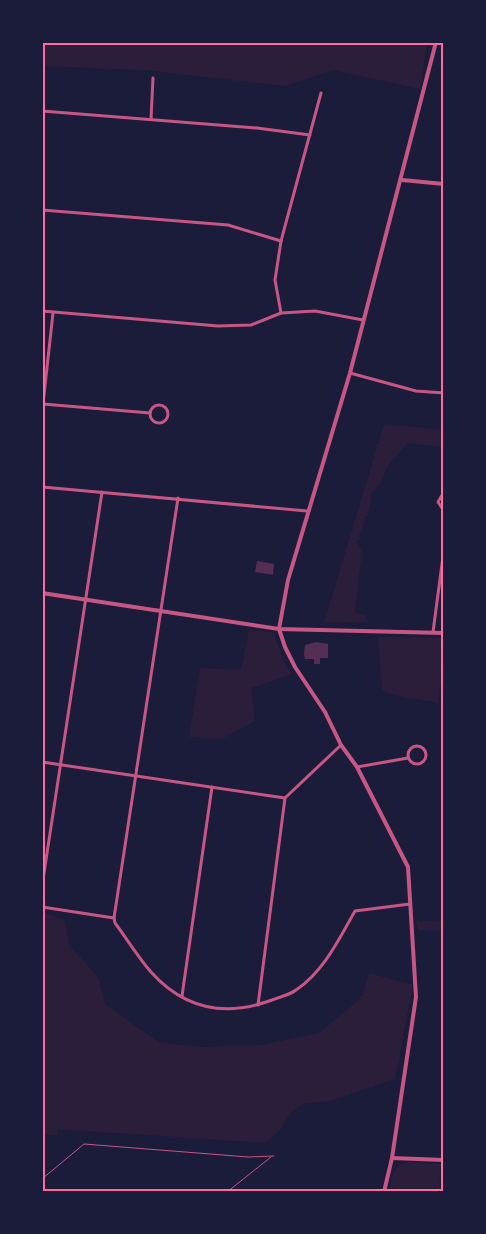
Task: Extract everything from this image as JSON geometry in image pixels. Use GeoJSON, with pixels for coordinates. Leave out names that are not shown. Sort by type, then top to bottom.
{"type":"FeatureCollection","features":[{"type":"Feature","properties":{"kind":"street"},"geometry":{"type":"LineString","coordinates":[[384,1192],[392,1158],[416,996],[408,867],[357,767],[341,745],[324,712],[295,667],[285,647],[280,630],[288,580],[307,511],[350,373],[436,44]]}},
{"type":"Feature","properties":{"kind":"street"},"geometry":{"type":"LineString","coordinates":[[151,119],[153,78]]}},
{"type":"Feature","properties":{"kind":"street"},"geometry":{"type":"LineString","coordinates":[[281,313],[275,280],[281,241],[321,94]]}},
{"type":"Feature","properties":{"kind":"street"},"geometry":{"type":"LineString","coordinates":[[42,111],[257,128],[310,135]]}},
{"type":"Feature","properties":{"kind":"street"},"geometry":{"type":"LineString","coordinates":[[402,180],[444,184]]}},
{"type":"Feature","properties":{"kind":"street"},"geometry":{"type":"LineString","coordinates":[[42,210],[228,225],[281,241]]}},
{"type":"Feature","properties":{"kind":"street"},"geometry":{"type":"LineString","coordinates":[[42,312],[218,326],[251,325],[281,313],[315,311],[363,320]]}},
{"type":"Feature","properties":{"kind":"street"},"geometry":{"type":"LineString","coordinates":[[53,313],[43,404],[150,413]]}},
{"type":"Feature","properties":{"kind":"street"},"geometry":{"type":"LineString","coordinates":[[350,373],[416,391],[444,393]]}},
{"type":"Feature","properties":{"kind":"street"},"geometry":{"type":"LineString","coordinates":[[161,405],[166,408],[168,414],[166,419],[158,423],[151,419],[150,413],[152,408],[161,405]]}},
{"type":"Feature","properties":{"kind":"street"},"geometry":{"type":"LineString","coordinates":[[42,487],[307,511]]}},
{"type":"Feature","properties":{"kind":"street"},"geometry":{"type":"LineString","coordinates":[[42,886],[102,492]]}},
{"type":"Feature","properties":{"kind":"street"},"geometry":{"type":"LineString","coordinates":[[444,492],[438,502],[444,511]]}},
{"type":"Feature","properties":{"kind":"street"},"geometry":{"type":"LineString","coordinates":[[178,498],[114,918],[115,923],[152,973],[182,997],[209,1008],[235,1010],[258,1005],[296,990],[328,959],[355,911],[410,904]]}},
{"type":"Feature","properties":{"kind":"street"},"geometry":{"type":"LineString","coordinates":[[433,632],[444,549]]}},
{"type":"Feature","properties":{"kind":"street"},"geometry":{"type":"LineString","coordinates":[[42,592],[280,630],[444,633]]}},
{"type":"Feature","properties":{"kind":"street"},"geometry":{"type":"LineString","coordinates":[[258,1005],[286,798],[341,745]]}},
{"type":"Feature","properties":{"kind":"street"},"geometry":{"type":"LineString","coordinates":[[414,747],[420,747],[426,753],[425,759],[418,765],[412,763],[408,758],[408,752],[414,747]]}},
{"type":"Feature","properties":{"kind":"street"},"geometry":{"type":"LineString","coordinates":[[357,767],[408,758]]}},
{"type":"Feature","properties":{"kind":"street"},"geometry":{"type":"LineString","coordinates":[[42,762],[286,798]]}},
{"type":"Feature","properties":{"kind":"street"},"geometry":{"type":"LineString","coordinates":[[182,997],[212,787]]}},
{"type":"Feature","properties":{"kind":"street"},"geometry":{"type":"LineString","coordinates":[[42,907],[114,918]]}},
{"type":"Feature","properties":{"kind":"street"},"geometry":{"type":"LineString","coordinates":[[392,1158],[444,1160]]}},
{"type":"Feature","properties":{"kind":"lane"},"geometry":{"type":"LineString","coordinates":[[42,1179],[84,1144],[248,1157],[274,1156],[260,1163],[227,1192]]}},
{"type":"Feature","properties":{"kind":"shaded area"},"geometry":{"type":"Polygon","coordinates":[[[43,42],[427,43],[420,89],[333,70],[285,86],[143,70],[43,66],[43,42]]]}},
{"type":"Feature","properties":{"kind":"shaded area"},"geometry":{"type":"Polygon","coordinates":[[[384,424],[443,430],[443,447],[407,443],[387,467],[381,483],[372,492],[370,506],[357,542],[362,552],[355,612],[365,615],[367,622],[324,623],[384,424]]]}},
{"type":"Feature","properties":{"kind":"shaded area"},"geometry":{"type":"Polygon","coordinates":[[[249,630],[273,632],[284,661],[292,674],[251,688],[255,721],[222,739],[189,737],[200,668],[241,670],[249,630]]]}},
{"type":"Feature","properties":{"kind":"shaded area"},"geometry":{"type":"Polygon","coordinates":[[[378,637],[442,638],[443,667],[438,703],[401,697],[382,690],[378,637]]]}},
{"type":"Feature","properties":{"kind":"shaded area"},"geometry":{"type":"Polygon","coordinates":[[[43,912],[65,920],[69,945],[98,977],[105,1004],[160,1043],[202,1047],[261,1045],[319,1033],[362,997],[369,973],[413,985],[395,1079],[330,1101],[303,1104],[290,1113],[282,1127],[266,1143],[58,1129],[57,1135],[43,1135],[43,912]]]}},
{"type":"Feature","properties":{"kind":"shaded area"},"geometry":{"type":"Polygon","coordinates":[[[443,920],[443,930],[418,930],[416,922],[443,920]]]}},
{"type":"Feature","properties":{"kind":"shaded area"},"geometry":{"type":"Polygon","coordinates":[[[407,1162],[441,1164],[439,1191],[389,1191],[396,1169],[407,1162]]]}},
{"type":"Feature","properties":{"kind":"building"},"geometry":{"type":"Polygon","coordinates":[[[257,561],[274,564],[273,575],[255,572],[257,561]]]}},
{"type":"Feature","properties":{"kind":"building"},"geometry":{"type":"Polygon","coordinates":[[[316,642],[328,644],[328,658],[320,658],[320,664],[314,664],[314,659],[305,659],[304,654],[305,645],[316,642]]]}}]}
